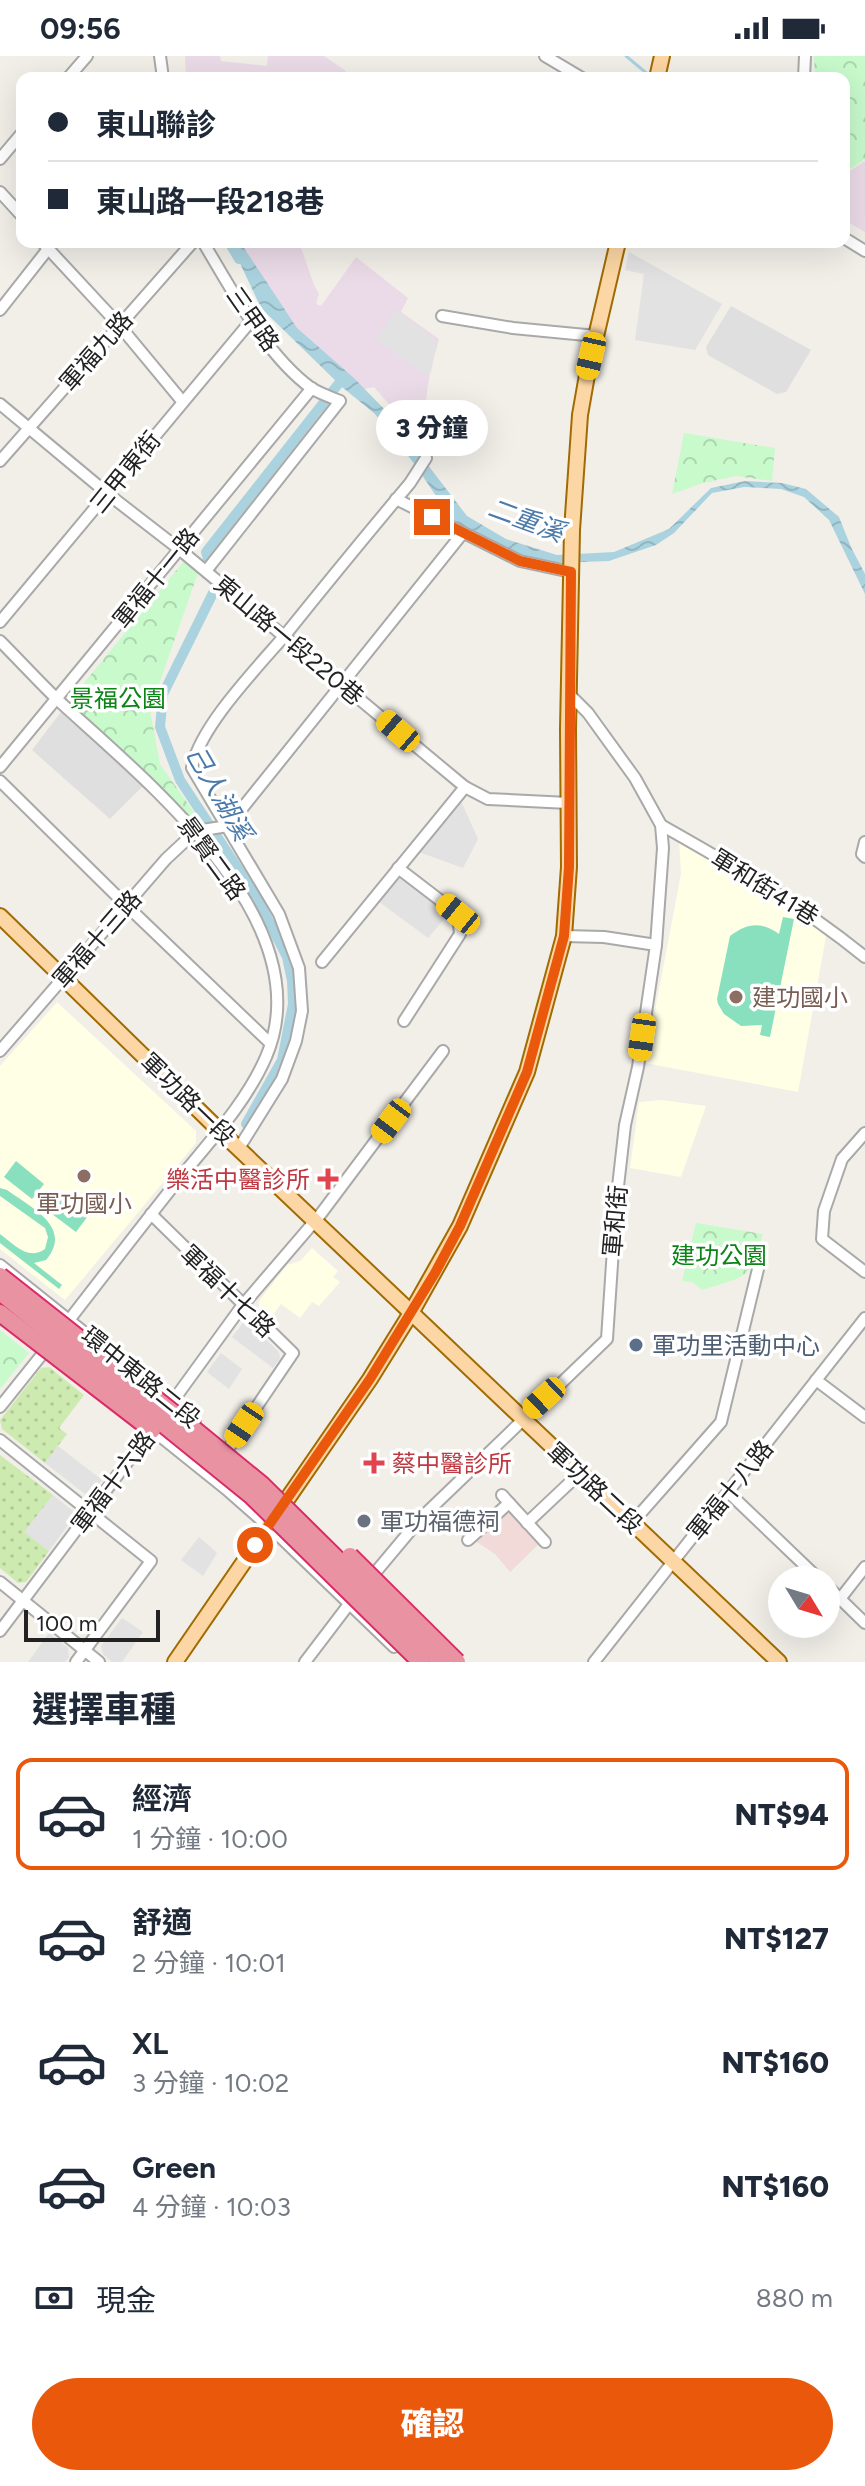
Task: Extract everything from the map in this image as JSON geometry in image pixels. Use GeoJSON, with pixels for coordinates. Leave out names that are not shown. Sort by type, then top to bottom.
{"type":"FeatureCollection","features":[{"type":"Feature","properties":{"kind":"highway"},"geometry":{"type":"LineString","coordinates":[[0,1276],[345,1552],[457,1662]]}},
{"type":"Feature","properties":{"kind":"highway"},"geometry":{"type":"LineString","coordinates":[[0,1292],[252,1496],[421,1662]]}},
{"type":"Feature","properties":{"kind":"highway"},"geometry":{"type":"LineString","coordinates":[[0,1315],[152,1430]]}},
{"type":"Feature","properties":{"kind":"highway"},"geometry":{"type":"LineString","coordinates":[[281,1500],[441,1662]]}},
{"type":"Feature","properties":{"kind":"main road"},"geometry":{"type":"LineString","coordinates":[[175,1662],[268,1526],[281,1500],[370,1379],[411,1313],[460,1226],[518,1097],[543,1020],[564,936],[569,867],[572,530],[580,415],[617,248]]}},
{"type":"Feature","properties":{"kind":"main road","name":"軍功路一段"},"geometry":{"type":"LineString","coordinates":[[0,916],[411,1313]]}},
{"type":"Feature","properties":{"kind":"main road","name":"軍功路二段"},"geometry":{"type":"LineString","coordinates":[[411,1313],[779,1662]]}},
{"type":"Feature","properties":{"kind":"street"},"geometry":{"type":"LineString","coordinates":[[73,72],[87,56]]}},
{"type":"Feature","properties":{"kind":"street"},"geometry":{"type":"LineString","coordinates":[[545,56],[572,72]]}},
{"type":"Feature","properties":{"kind":"street"},"geometry":{"type":"LineString","coordinates":[[0,159],[16,140]]}},
{"type":"Feature","properties":{"kind":"street"},"geometry":{"type":"LineString","coordinates":[[0,192],[16,209]]}},
{"type":"Feature","properties":{"kind":"street"},"geometry":{"type":"LineString","coordinates":[[0,310],[43,248]]}},
{"type":"Feature","properties":{"kind":"street"},"geometry":{"type":"LineString","coordinates":[[48,248],[119,325],[182,401]]}},
{"type":"Feature","properties":{"kind":"street","name":"軍福九路"},"geometry":{"type":"LineString","coordinates":[[0,461],[188,248]]}},
{"type":"Feature","properties":{"kind":"street","name":"三甲路"},"geometry":{"type":"LineString","coordinates":[[206,571],[340,401],[312,388],[280,358],[250,322],[207,248]]}},
{"type":"Feature","properties":{"kind":"street"},"geometry":{"type":"LineString","coordinates":[[442,316],[513,328],[596,336]]}},
{"type":"Feature","properties":{"kind":"street","name":"三甲東街"},"geometry":{"type":"LineString","coordinates":[[0,622],[250,322]]}},
{"type":"Feature","properties":{"kind":"street","name":"軍福十一路"},"geometry":{"type":"LineString","coordinates":[[0,767],[312,388]]}},
{"type":"Feature","properties":{"kind":"street","name":"東山路一段220巷"},"geometry":{"type":"LineString","coordinates":[[0,404],[465,787],[488,799],[568,803]]}},
{"type":"Feature","properties":{"kind":"street"},"geometry":{"type":"LineString","coordinates":[[239,1148],[282,1079],[296,1041],[302,1011],[299,968],[279,914],[192,768],[194,754],[249,677],[410,483],[426,458]]}},
{"type":"Feature","properties":{"kind":"street"},"geometry":{"type":"LineString","coordinates":[[396,499],[520,561],[571,572]]}},
{"type":"Feature","properties":{"kind":"street"},"geometry":{"type":"LineString","coordinates":[[197,831],[228,826],[462,534]]}},
{"type":"Feature","properties":{"kind":"street","name":"景賢二路"},"geometry":{"type":"LineString","coordinates":[[0,641],[197,831],[259,926],[267,946],[276,991],[276,1018],[270,1043],[252,1084],[220,1131],[0,1407]]}},
{"type":"Feature","properties":{"kind":"street","name":"軍和街"},"geometry":{"type":"LineString","coordinates":[[305,1662],[421,1518],[607,1339],[625,1125],[638,1067],[656,945],[663,848],[661,825],[635,778],[588,713],[569,694]]}},
{"type":"Feature","properties":{"kind":"street"},"geometry":{"type":"LineString","coordinates":[[0,781],[270,1043]]}},
{"type":"Feature","properties":{"kind":"street"},"geometry":{"type":"LineString","coordinates":[[322,962],[465,787]]}},
{"type":"Feature","properties":{"kind":"street","name":"軍和街41巷"},"geometry":{"type":"LineString","coordinates":[[661,825],[790,900],[826,924],[865,957]]}},
{"type":"Feature","properties":{"kind":"street","name":"軍福十三路"},"geometry":{"type":"LineString","coordinates":[[0,1051],[166,859],[197,831]]}},
{"type":"Feature","properties":{"kind":"street"},"geometry":{"type":"LineString","coordinates":[[865,842],[862,854],[865,857]]}},
{"type":"Feature","properties":{"kind":"street"},"geometry":{"type":"LineString","coordinates":[[398,868],[458,914],[460,934],[404,1021]]}},
{"type":"Feature","properties":{"kind":"street"},"geometry":{"type":"LineString","coordinates":[[564,936],[604,937],[656,945]]}},
{"type":"Feature","properties":{"kind":"street","name":"軍福十六路"},"geometry":{"type":"LineString","coordinates":[[0,1631],[242,1306],[315,1220],[443,1051]]}},
{"type":"Feature","properties":{"kind":"street"},"geometry":{"type":"LineString","coordinates":[[865,1133],[842,1159],[824,1211],[822,1239],[865,1272]]}},
{"type":"Feature","properties":{"kind":"street","name":"軍福十七路"},"geometry":{"type":"LineString","coordinates":[[151,1214],[293,1353],[228,1449]]}},
{"type":"Feature","properties":{"kind":"street","name":"環中東路二段"},"geometry":{"type":"LineString","coordinates":[[0,1265],[173,1401],[228,1449],[369,1580],[450,1662]]}},
{"type":"Feature","properties":{"kind":"street"},"geometry":{"type":"LineString","coordinates":[[632,1523],[721,1422],[758,1269]]}},
{"type":"Feature","properties":{"kind":"street","name":"環中東路二段"},"geometry":{"type":"LineString","coordinates":[[0,1305],[125,1402],[152,1430],[226,1489],[410,1662]]}},
{"type":"Feature","properties":{"kind":"street","name":"環中東路二段"},"geometry":{"type":"LineString","coordinates":[[0,1315],[43,1354],[117,1411],[152,1430]]}},
{"type":"Feature","properties":{"kind":"street","name":"軍福十八路"},"geometry":{"type":"LineString","coordinates":[[595,1662],[865,1318]]}},
{"type":"Feature","properties":{"kind":"street"},"geometry":{"type":"LineString","coordinates":[[816,1380],[865,1417]]}},
{"type":"Feature","properties":{"kind":"street"},"geometry":{"type":"LineString","coordinates":[[0,1440],[151,1561],[76,1662]]}},
{"type":"Feature","properties":{"kind":"street"},"geometry":{"type":"LineString","coordinates":[[527,1523],[580,1473]]}},
{"type":"Feature","properties":{"kind":"street"},"geometry":{"type":"LineString","coordinates":[[728,1492],[805,1566]]}},
{"type":"Feature","properties":{"kind":"street"},"geometry":{"type":"LineString","coordinates":[[468,1540],[505,1499],[545,1542]]}},
{"type":"Feature","properties":{"kind":"street"},"geometry":{"type":"LineString","coordinates":[[865,1567],[840,1599],[865,1623]]}},
{"type":"Feature","properties":{"kind":"street"},"geometry":{"type":"LineString","coordinates":[[0,1582],[99,1662]]}},
{"type":"Feature","properties":{"kind":"shaded area"},"geometry":{"type":"Polygon","coordinates":[[[185,56],[220,56],[221,61],[267,66],[268,56],[324,56],[346,71],[346,72],[186,72],[185,56]]]}},
{"type":"Feature","properties":{"kind":"shaded area"},"geometry":{"type":"Polygon","coordinates":[[[865,161],[865,232],[850,223],[850,171],[865,161]]]}},
{"type":"Feature","properties":{"kind":"shaded area"},"geometry":{"type":"Polygon","coordinates":[[[238,248],[301,248],[319,294],[316,304],[321,306],[356,257],[408,298],[401,312],[439,339],[430,372],[420,440],[374,387],[356,391],[296,338],[238,248]]]}},
{"type":"Feature","properties":{"kind":"shaded area"},"geometry":{"type":"Polygon","coordinates":[[[629,252],[722,304],[695,350],[635,340],[644,274],[625,270],[629,252]]]}},
{"type":"Feature","properties":{"kind":"shaded area"},"geometry":{"type":"Polygon","coordinates":[[[731,306],[811,350],[786,392],[777,394],[708,355],[706,347],[731,306]]]}},
{"type":"Feature","properties":{"kind":"shaded area"},"geometry":{"type":"Polygon","coordinates":[[[396,310],[437,341],[431,372],[426,375],[376,339],[396,310]]]}},
{"type":"Feature","properties":{"kind":"shaded area"},"geometry":{"type":"Polygon","coordinates":[[[64,708],[146,783],[110,819],[32,750],[64,708]]]}},
{"type":"Feature","properties":{"kind":"shaded area"},"geometry":{"type":"Polygon","coordinates":[[[461,801],[478,839],[463,868],[416,851],[454,804],[461,801]]]}},
{"type":"Feature","properties":{"kind":"shaded area","name":"建功國小"},"geometry":{"type":"Polygon","coordinates":[[[679,838],[827,931],[798,1092],[645,1063],[681,874],[679,838]]]}},
{"type":"Feature","properties":{"kind":"shaded area"},"geometry":{"type":"Polygon","coordinates":[[[404,875],[451,911],[428,938],[378,901],[396,876],[404,875]]]}},
{"type":"Feature","properties":{"kind":"shaded area","name":"軍功國小"},"geometry":{"type":"Polygon","coordinates":[[[57,1002],[196,1131],[196,1143],[65,1300],[0,1249],[0,1066],[57,1002]]]}},
{"type":"Feature","properties":{"kind":"shaded area"},"geometry":{"type":"Polygon","coordinates":[[[662,1100],[706,1106],[681,1177],[630,1168],[639,1102],[662,1100]]]}},
{"type":"Feature","properties":{"kind":"shaded area"},"geometry":{"type":"Polygon","coordinates":[[[312,1248],[338,1271],[333,1277],[340,1282],[319,1306],[312,1302],[300,1318],[281,1304],[269,1320],[259,1310],[259,1301],[287,1265],[300,1261],[312,1248]]]}},
{"type":"Feature","properties":{"kind":"shaded area"},"geometry":{"type":"Polygon","coordinates":[[[243,1323],[249,1323],[279,1352],[280,1358],[273,1368],[232,1337],[243,1323]]]}},
{"type":"Feature","properties":{"kind":"shaded area"},"geometry":{"type":"Polygon","coordinates":[[[221,1353],[242,1369],[229,1389],[207,1372],[221,1353]]]}},
{"type":"Feature","properties":{"kind":"shaded area"},"geometry":{"type":"Polygon","coordinates":[[[58,1446],[102,1480],[92,1493],[85,1494],[45,1463],[58,1446]]]}},
{"type":"Feature","properties":{"kind":"shaded area"},"geometry":{"type":"Polygon","coordinates":[[[53,1495],[73,1511],[73,1518],[49,1551],[24,1532],[53,1495]]]}},
{"type":"Feature","properties":{"kind":"shaded area"},"geometry":{"type":"Polygon","coordinates":[[[509,1506],[541,1542],[510,1572],[495,1554],[472,1539],[509,1506]]]}},
{"type":"Feature","properties":{"kind":"shaded area"},"geometry":{"type":"Polygon","coordinates":[[[199,1537],[217,1553],[203,1576],[181,1560],[199,1537]]]}},
{"type":"Feature","properties":{"kind":"shaded area"},"geometry":{"type":"Polygon","coordinates":[[[122,1618],[143,1632],[122,1662],[112,1662],[103,1654],[101,1646],[122,1618]]]}},
{"type":"Feature","properties":{"kind":"shaded area"},"geometry":{"type":"Polygon","coordinates":[[[49,1633],[68,1648],[69,1657],[65,1662],[28,1662],[49,1633]]]}},
{"type":"Feature","properties":{"kind":"green space"},"geometry":{"type":"Polygon","coordinates":[[[814,56],[865,56],[865,159],[850,169],[850,72],[815,72],[814,56]]]}},
{"type":"Feature","properties":{"kind":"green space"},"geometry":{"type":"Polygon","coordinates":[[[684,433],[775,448],[772,481],[736,476],[672,494],[684,433]]]}},
{"type":"Feature","properties":{"kind":"green space","name":"景福公園"},"geometry":{"type":"Polygon","coordinates":[[[184,561],[198,573],[150,710],[160,764],[205,828],[202,837],[196,835],[70,700],[184,561]]]}},
{"type":"Feature","properties":{"kind":"green space"},"geometry":{"type":"Polygon","coordinates":[[[783,917],[794,919],[770,1037],[760,1035],[762,1025],[741,1026],[724,1014],[717,999],[730,936],[754,925],[779,934],[783,917]]]}},
{"type":"Feature","properties":{"kind":"green space"},"geometry":{"type":"Polygon","coordinates":[[[16,1161],[44,1184],[32,1199],[4,1177],[16,1161]]]}},
{"type":"Feature","properties":{"kind":"green space"},"geometry":{"type":"Polygon","coordinates":[[[0,1188],[37,1211],[52,1228],[55,1238],[53,1248],[46,1260],[34,1263],[62,1285],[59,1289],[0,1243],[0,1234],[22,1250],[33,1253],[45,1249],[48,1237],[45,1228],[0,1196],[0,1188]]]}},
{"type":"Feature","properties":{"kind":"green space"},"geometry":{"type":"Polygon","coordinates":[[[60,1195],[88,1216],[76,1232],[48,1211],[60,1195]]]}},
{"type":"Feature","properties":{"kind":"green space","name":"建功公園"},"geometry":{"type":"Polygon","coordinates":[[[696,1223],[763,1234],[750,1269],[729,1282],[702,1290],[692,1282],[682,1281],[696,1223]]]}},
{"type":"Feature","properties":{"kind":"green space"},"geometry":{"type":"Polygon","coordinates":[[[0,1330],[29,1353],[0,1389],[0,1330]]]}},
{"type":"Feature","properties":{"kind":"green space"},"geometry":{"type":"Polygon","coordinates":[[[49,1367],[84,1395],[59,1428],[67,1434],[45,1463],[2,1429],[0,1420],[41,1368],[49,1367]]]}},
{"type":"Feature","properties":{"kind":"green space"},"geometry":{"type":"Polygon","coordinates":[[[0,1455],[53,1495],[25,1532],[49,1551],[26,1582],[18,1583],[0,1568],[0,1455]]]}},
{"type":"Feature","properties":{"kind":"water","name":"二重溪"},"geometry":{"type":"Polygon","coordinates":[[[233,248],[244,248],[297,328],[388,413],[467,516],[506,539],[557,555],[614,552],[669,529],[711,488],[745,481],[782,483],[806,489],[839,517],[865,574],[865,594],[829,520],[804,497],[781,489],[744,487],[712,493],[674,533],[656,545],[609,561],[555,563],[530,559],[467,530],[452,520],[416,466],[375,414],[342,387],[261,308],[233,248]]]}},
{"type":"Feature","properties":{"kind":"waterway"},"geometry":{"type":"LineString","coordinates":[[626,56],[645,72]]}},
{"type":"Feature","properties":{"kind":"waterway","name":"二重溪"},"geometry":{"type":"LineString","coordinates":[[233,248],[239,259]]}},
{"type":"Feature","properties":{"kind":"waterway","name":"己人湖溪"},"geometry":{"type":"LineString","coordinates":[[246,1124],[282,1060],[293,1004],[292,981],[287,957],[256,896],[180,780],[160,727],[163,694],[216,587],[206,552],[343,378]]}},
{"type":"Feature","properties":{"kind":"place","name":"建功國小"},"geometry":{"type":"Point","coordinates":[736,997]}},
{"type":"Feature","properties":{"kind":"place","name":"軍功國小"},"geometry":{"type":"Point","coordinates":[84,1176]}},
{"type":"Feature","properties":{"kind":"place","name":"樂活中醫診所"},"geometry":{"type":"Point","coordinates":[328,1179]}},
{"type":"Feature","properties":{"kind":"place","name":"軍功里活動中心"},"geometry":{"type":"Point","coordinates":[636,1345]}},
{"type":"Feature","properties":{"kind":"place","name":"蔡中醫診所"},"geometry":{"type":"Point","coordinates":[374,1463]}},
{"type":"Feature","properties":{"kind":"place","name":"軍功福德祠"},"geometry":{"type":"Point","coordinates":[364,1521]}},
{"type":"Feature","properties":{"kind":"route"},"geometry":{"type":"LineString","coordinates":[[255,1545],[370,1379],[458,1230],[518,1097],[543,1020],[564,936],[569,867],[571,572],[520,561],[432,517]]}}]}
